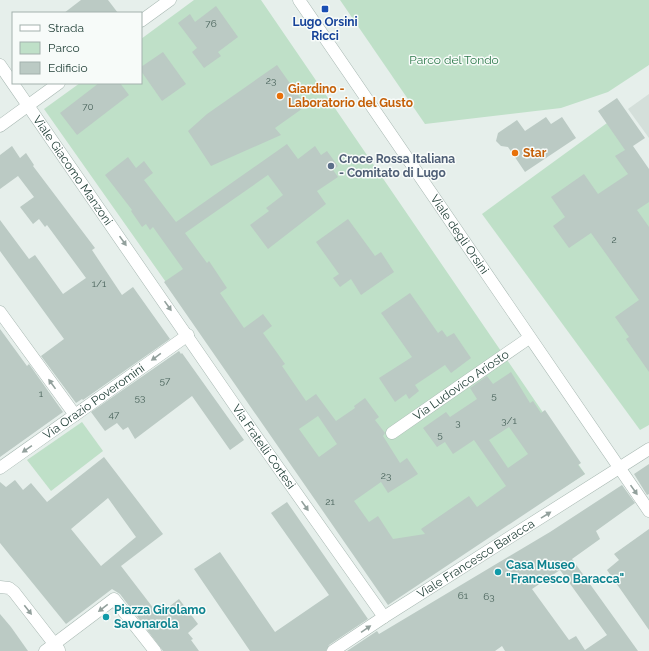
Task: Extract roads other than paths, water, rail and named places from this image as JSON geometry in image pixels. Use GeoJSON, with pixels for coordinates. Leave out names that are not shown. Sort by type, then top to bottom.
{"type":"FeatureCollection","features":[{"type":"Feature","properties":{"kind":"street"},"geometry":{"type":"LineString","coordinates":[[142,20],[170,0]]}},
{"type":"Feature","properties":{"kind":"street","name":"Viale degli Orsini"},"geometry":{"type":"LineString","coordinates":[[299,0],[529,338],[649,511]]}},
{"type":"Feature","properties":{"kind":"street","name":"Viale Giacomo Manzoni"},"geometry":{"type":"LineString","coordinates":[[0,65],[12,82]]}},
{"type":"Feature","properties":{"kind":"street","name":"Viale Giacomo Manzoni"},"geometry":{"type":"LineString","coordinates":[[13,84],[146,274]]}},
{"type":"Feature","properties":{"kind":"street"},"geometry":{"type":"LineString","coordinates":[[0,126],[58,84]]}},
{"type":"Feature","properties":{"kind":"street","name":"Via Fratelli Cortesi"},"geometry":{"type":"LineString","coordinates":[[146,274],[258,439],[384,617]]}},
{"type":"Feature","properties":{"kind":"street"},"geometry":{"type":"LineString","coordinates":[[0,312],[75,415]]}},
{"type":"Feature","properties":{"kind":"street","name":"Via Orazio Poveromini"},"geometry":{"type":"LineString","coordinates":[[0,468],[188,334]]}},
{"type":"Feature","properties":{"kind":"street","name":"Via Ludovico Ariosto"},"geometry":{"type":"LineString","coordinates":[[392,432],[529,338]]}},
{"type":"Feature","properties":{"kind":"street","name":"Viale Francesco Baracca"},"geometry":{"type":"LineString","coordinates":[[333,651],[649,449]]}},
{"type":"Feature","properties":{"kind":"street"},"geometry":{"type":"LineString","coordinates":[[0,587],[9,588],[14,592],[53,649],[114,599],[155,651]]}},
{"type":"Feature","properties":{"kind":"place","name":"Lugo Orsini Ricci"},"geometry":{"type":"Point","coordinates":[325,9]}},
{"type":"Feature","properties":{"kind":"place","name":"Giardino - Laboratorio del Gusto"},"geometry":{"type":"Point","coordinates":[280,96]}},
{"type":"Feature","properties":{"kind":"place","name":"Star"},"geometry":{"type":"Point","coordinates":[515,153]}},
{"type":"Feature","properties":{"kind":"place","name":"Croce Rossa Italiana - Comitato di Lugo"},"geometry":{"type":"Point","coordinates":[331,166]}},
{"type":"Feature","properties":{"kind":"place","name":"Casa Museo \"Francesco Baracca\""},"geometry":{"type":"Point","coordinates":[498,572]}},
{"type":"Feature","properties":{"kind":"place","name":"Piazza Girolamo Savonarola"},"geometry":{"type":"Point","coordinates":[106,617]}},
{"type":"Feature","properties":{"kind":"park label","name":"Parco del Tondo"},"geometry":{"type":"Point","coordinates":[454,60]}}]}
